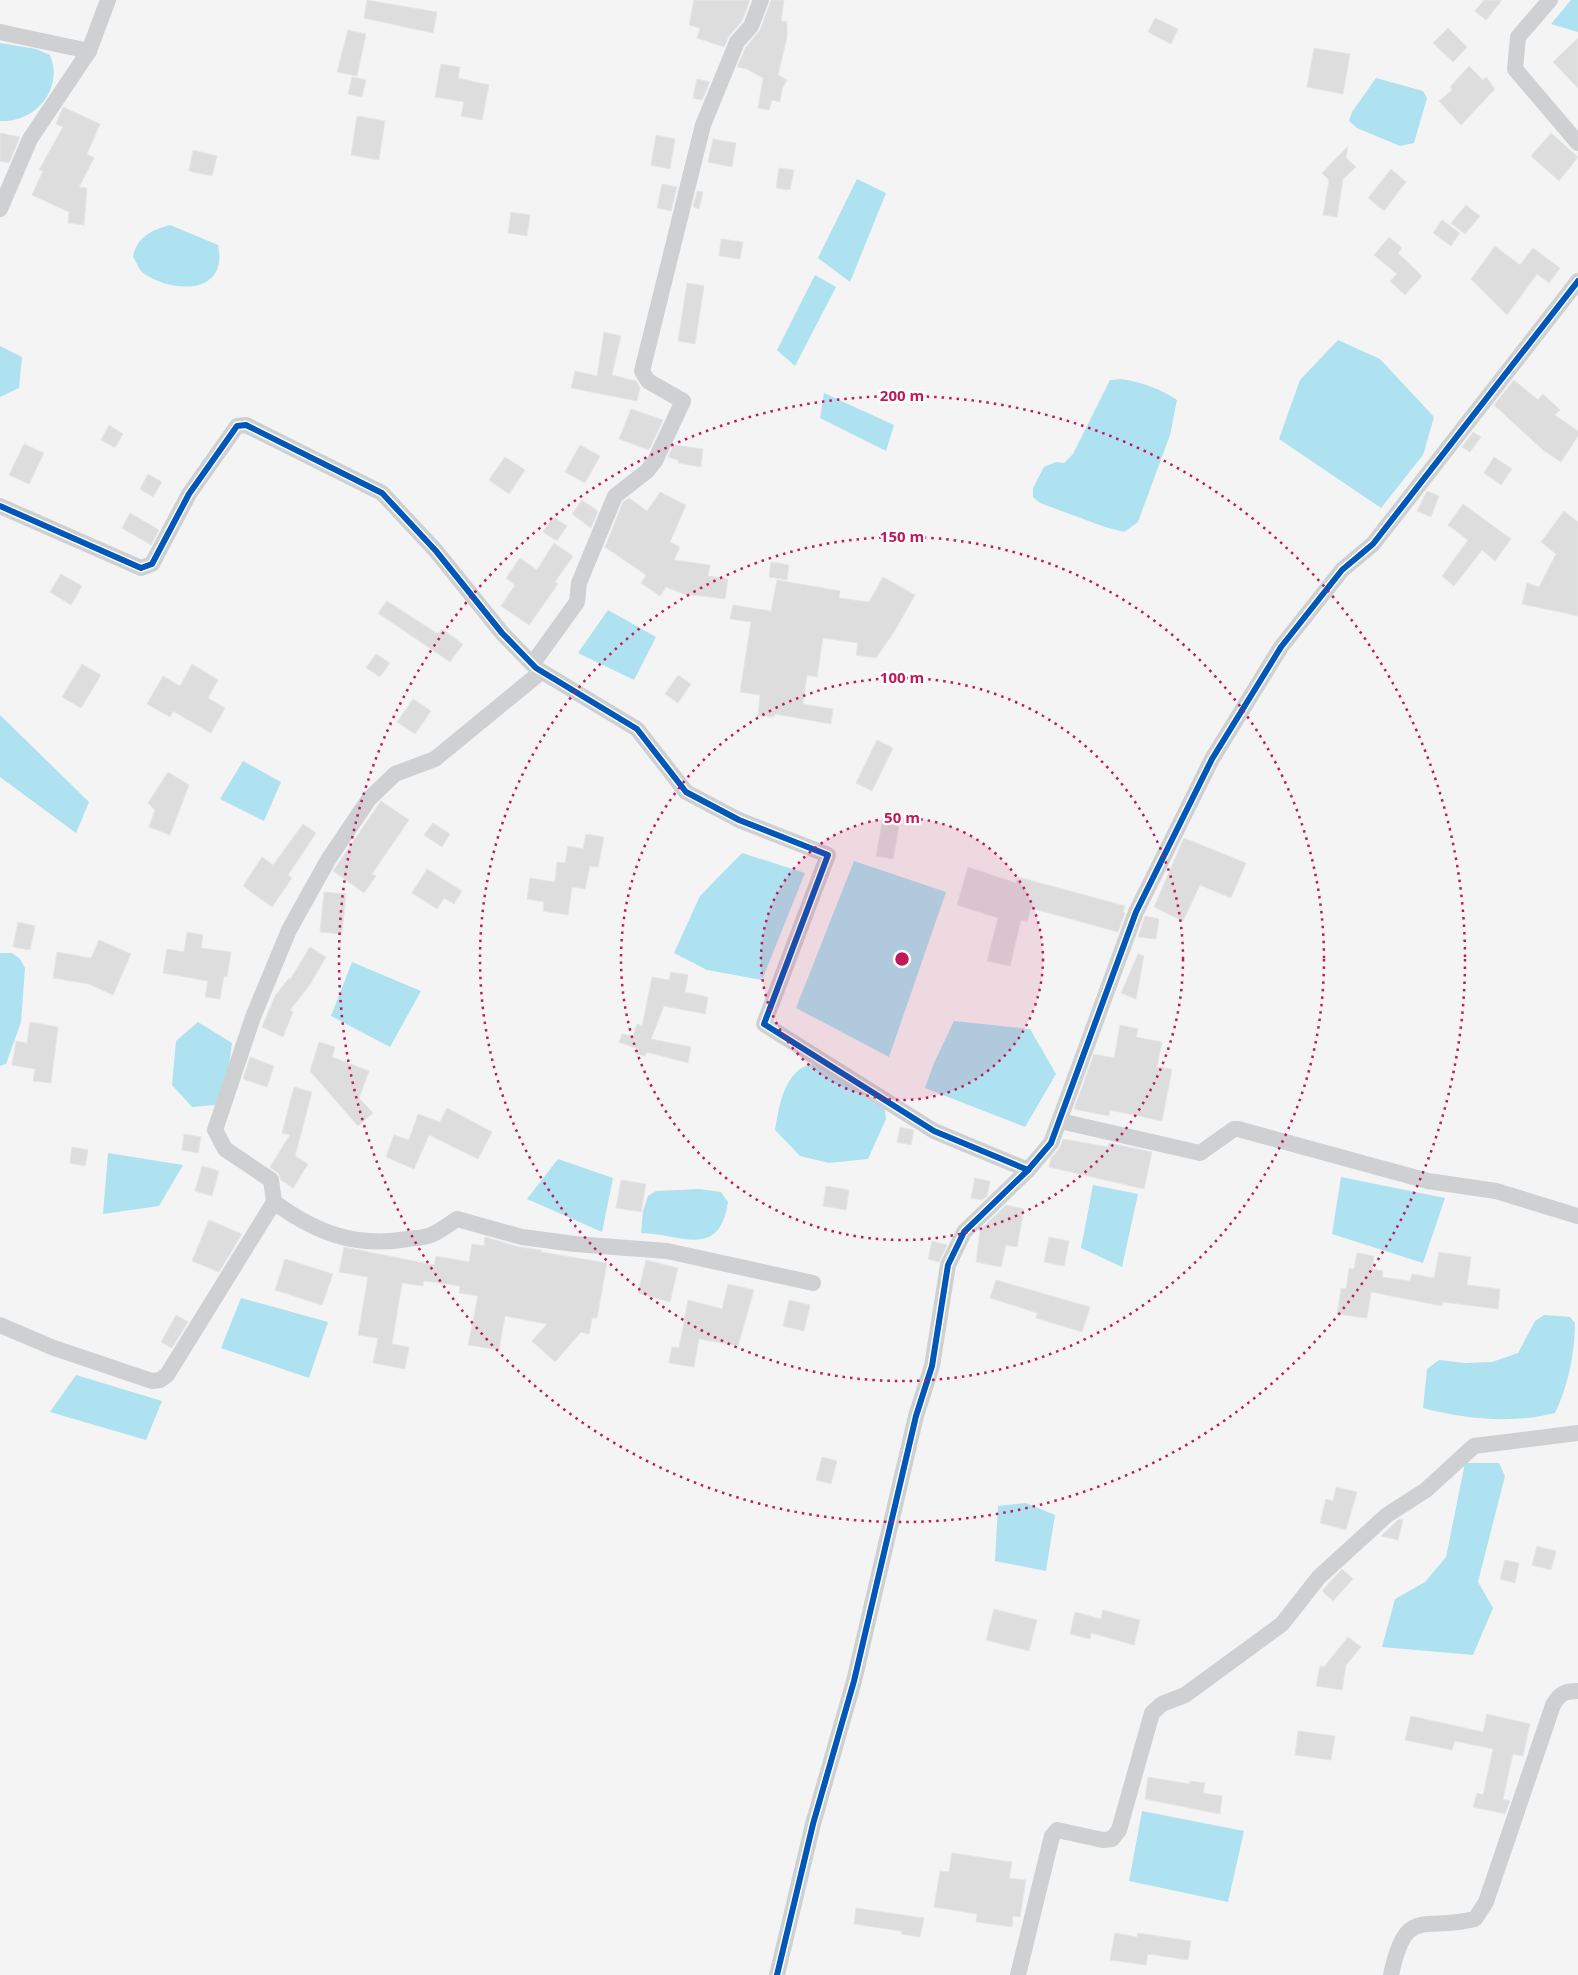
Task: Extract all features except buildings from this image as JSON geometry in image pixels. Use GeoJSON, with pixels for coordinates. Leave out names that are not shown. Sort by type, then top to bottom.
{"type":"FeatureCollection","features":[{"type":"Feature","properties":{"kind":"street"},"geometry":{"type":"LineString","coordinates":[[0,209],[30,139],[89,51],[108,0]]}},
{"type":"Feature","properties":{"kind":"street"},"geometry":{"type":"LineString","coordinates":[[0,1325],[54,1348],[152,1381],[160,1380],[167,1375],[274,1202],[271,1180],[225,1149],[215,1130],[253,1017],[289,930],[328,860],[369,799],[395,774],[435,759],[537,668],[577,602],[579,583],[616,496],[647,471],[655,461],[682,401],[648,381],[642,371],[703,125],[737,42],[752,26],[762,0]]}},
{"type":"Feature","properties":{"kind":"street"},"geometry":{"type":"LineString","coordinates":[[1550,0],[1518,37],[1515,69],[1578,143]]}},
{"type":"Feature","properties":{"kind":"street"},"geometry":{"type":"LineString","coordinates":[[0,32],[89,51]]}},
{"type":"Feature","properties":{"kind":"street"},"geometry":{"type":"LineString","coordinates":[[777,1975],[814,1824],[854,1681],[916,1416],[932,1366],[948,1265],[964,1232],[1028,1170],[1051,1143],[1136,912],[1212,759],[1281,646],[1342,570],[1373,544],[1578,281]]}},
{"type":"Feature","properties":{"kind":"street"},"geometry":{"type":"LineString","coordinates":[[0,506],[141,568],[152,564],[189,494],[237,426],[246,425],[382,493],[436,550],[502,633],[537,668],[637,729],[686,792],[739,820],[828,855],[764,1024],[934,1131],[1028,1170]]}},
{"type":"Feature","properties":{"kind":"street"},"geometry":{"type":"LineString","coordinates":[[1060,1121],[1200,1153],[1234,1129],[1238,1129],[1428,1182],[1496,1190],[1578,1216]]}},
{"type":"Feature","properties":{"kind":"street"},"geometry":{"type":"LineString","coordinates":[[274,1202],[295,1217],[332,1236],[353,1240],[392,1242],[430,1236],[457,1219],[522,1237],[575,1244],[667,1251],[813,1284]]}},
{"type":"Feature","properties":{"kind":"street"},"geometry":{"type":"LineString","coordinates":[[1018,1975],[1052,1836],[1058,1830],[1103,1840],[1112,1839],[1119,1830],[1152,1713],[1162,1704],[1185,1695],[1282,1624],[1319,1577],[1386,1515],[1426,1490],[1474,1446],[1578,1433]]}},
{"type":"Feature","properties":{"kind":"street"},"geometry":{"type":"LineString","coordinates":[[1391,1975],[1397,1948],[1409,1929],[1424,1923],[1458,1923],[1475,1919],[1486,1902],[1553,1705],[1559,1695],[1567,1691],[1578,1691]]}},
{"type":"Feature","properties":{"kind":"water"},"geometry":{"type":"Polygon","coordinates":[[[1571,0],[1578,0],[1578,32],[1551,24],[1571,0]]]}},
{"type":"Feature","properties":{"kind":"water"},"geometry":{"type":"Polygon","coordinates":[[[0,43],[36,49],[50,55],[53,67],[53,80],[50,91],[44,101],[35,110],[13,120],[0,121],[0,43]]]}},
{"type":"Feature","properties":{"kind":"water"},"geometry":{"type":"Polygon","coordinates":[[[1376,78],[1423,91],[1427,98],[1414,143],[1400,146],[1357,128],[1349,121],[1352,112],[1376,78]]]}},
{"type":"Feature","properties":{"kind":"water"},"geometry":{"type":"Polygon","coordinates":[[[857,179],[886,193],[850,282],[818,258],[857,179]]]}},
{"type":"Feature","properties":{"kind":"water"},"geometry":{"type":"Polygon","coordinates":[[[170,225],[218,245],[219,261],[215,273],[207,281],[196,286],[169,285],[155,280],[140,270],[133,257],[141,239],[157,229],[170,225]]]}},
{"type":"Feature","properties":{"kind":"water"},"geometry":{"type":"Polygon","coordinates":[[[815,275],[836,287],[795,366],[777,350],[815,275]]]}},
{"type":"Feature","properties":{"kind":"water"},"geometry":{"type":"Polygon","coordinates":[[[1338,340],[1380,359],[1434,417],[1423,455],[1381,508],[1279,439],[1300,380],[1338,340]]]}},
{"type":"Feature","properties":{"kind":"water"},"geometry":{"type":"Polygon","coordinates":[[[0,346],[22,357],[19,388],[0,397],[0,346]]]}},
{"type":"Feature","properties":{"kind":"water"},"geometry":{"type":"Polygon","coordinates":[[[1121,379],[1150,386],[1177,400],[1170,435],[1138,522],[1124,532],[1040,503],[1033,497],[1033,488],[1044,467],[1056,462],[1064,463],[1073,454],[1110,380],[1121,379]]]}},
{"type":"Feature","properties":{"kind":"water"},"geometry":{"type":"Polygon","coordinates":[[[824,393],[894,425],[886,451],[820,418],[824,393]]]}},
{"type":"Feature","properties":{"kind":"water"},"geometry":{"type":"Polygon","coordinates":[[[608,610],[656,637],[634,680],[578,653],[608,610]]]}},
{"type":"Feature","properties":{"kind":"water"},"geometry":{"type":"Polygon","coordinates":[[[0,715],[89,802],[76,833],[0,777],[0,715]]]}},
{"type":"Feature","properties":{"kind":"water"},"geometry":{"type":"Polygon","coordinates":[[[243,761],[281,782],[264,821],[220,799],[243,761]]]}},
{"type":"Feature","properties":{"kind":"water"},"geometry":{"type":"Polygon","coordinates":[[[742,853],[805,873],[762,980],[707,970],[674,953],[700,896],[742,853]]]}},
{"type":"Feature","properties":{"kind":"water"},"geometry":{"type":"Polygon","coordinates":[[[854,861],[946,892],[889,1057],[796,1008],[854,861]]]}},
{"type":"Feature","properties":{"kind":"water"},"geometry":{"type":"Polygon","coordinates":[[[0,953],[12,953],[20,959],[25,968],[21,1022],[6,1064],[0,1066],[0,953]]]}},
{"type":"Feature","properties":{"kind":"water"},"geometry":{"type":"Polygon","coordinates":[[[352,962],[421,991],[390,1047],[331,1016],[352,962]]]}},
{"type":"Feature","properties":{"kind":"water"},"geometry":{"type":"Polygon","coordinates":[[[954,1021],[1030,1029],[1056,1074],[1025,1127],[925,1088],[934,1063],[954,1021]]]}},
{"type":"Feature","properties":{"kind":"water"},"geometry":{"type":"Polygon","coordinates":[[[198,1022],[232,1043],[227,1080],[215,1105],[192,1107],[172,1085],[176,1041],[198,1022]]]}},
{"type":"Feature","properties":{"kind":"water"},"geometry":{"type":"Polygon","coordinates":[[[812,1064],[884,1101],[886,1119],[868,1159],[829,1163],[800,1156],[775,1130],[781,1101],[789,1081],[803,1068],[812,1064]]]}},
{"type":"Feature","properties":{"kind":"water"},"geometry":{"type":"Polygon","coordinates":[[[108,1153],[183,1165],[159,1206],[103,1214],[108,1153]]]}},
{"type":"Feature","properties":{"kind":"water"},"geometry":{"type":"Polygon","coordinates":[[[558,1159],[613,1178],[602,1232],[527,1199],[558,1159]]]}},
{"type":"Feature","properties":{"kind":"water"},"geometry":{"type":"Polygon","coordinates":[[[1341,1177],[1445,1198],[1423,1263],[1332,1234],[1341,1177]]]}},
{"type":"Feature","properties":{"kind":"water"},"geometry":{"type":"Polygon","coordinates":[[[1093,1185],[1138,1194],[1122,1267],[1081,1248],[1093,1185]]]}},
{"type":"Feature","properties":{"kind":"water"},"geometry":{"type":"Polygon","coordinates":[[[700,1189],[721,1192],[728,1202],[723,1220],[716,1231],[707,1238],[696,1240],[641,1233],[643,1211],[648,1196],[656,1191],[700,1189]]]}},
{"type":"Feature","properties":{"kind":"water"},"geometry":{"type":"Polygon","coordinates":[[[241,1298],[328,1322],[309,1378],[221,1348],[241,1298]]]}},
{"type":"Feature","properties":{"kind":"water"},"geometry":{"type":"Polygon","coordinates":[[[1544,1315],[1570,1317],[1575,1323],[1570,1369],[1564,1392],[1555,1413],[1522,1418],[1489,1419],[1455,1415],[1423,1408],[1427,1369],[1439,1360],[1465,1363],[1492,1362],[1518,1353],[1535,1321],[1544,1315]]]}},
{"type":"Feature","properties":{"kind":"water"},"geometry":{"type":"Polygon","coordinates":[[[76,1375],[162,1401],[146,1440],[50,1412],[76,1375]]]}},
{"type":"Feature","properties":{"kind":"water"},"geometry":{"type":"Polygon","coordinates":[[[1465,1463],[1499,1463],[1505,1476],[1478,1582],[1493,1608],[1473,1655],[1382,1647],[1395,1599],[1425,1582],[1446,1557],[1465,1463]]]}},
{"type":"Feature","properties":{"kind":"water"},"geometry":{"type":"Polygon","coordinates":[[[1026,1503],[1055,1515],[1046,1571],[995,1561],[998,1506],[1026,1503]]]}},
{"type":"Feature","properties":{"kind":"water"},"geometry":{"type":"Polygon","coordinates":[[[1142,1811],[1244,1831],[1228,1902],[1129,1881],[1142,1811]]]}},
{"type":"Feature","properties":{"kind":"cycle path"},"geometry":{"type":"LineString","coordinates":[[777,1975],[813,1824],[854,1681],[916,1416],[932,1366],[948,1265],[964,1232],[1028,1170],[1051,1143],[1136,912],[1212,759],[1281,647],[1342,570],[1373,544],[1578,281]]}},
{"type":"Feature","properties":{"kind":"cycle path"},"geometry":{"type":"LineString","coordinates":[[0,506],[141,568],[152,564],[189,494],[237,426],[246,425],[382,493],[436,551],[502,633],[536,668],[637,729],[686,792],[739,820],[828,855],[764,1024],[934,1131],[1028,1170]]}}]}
